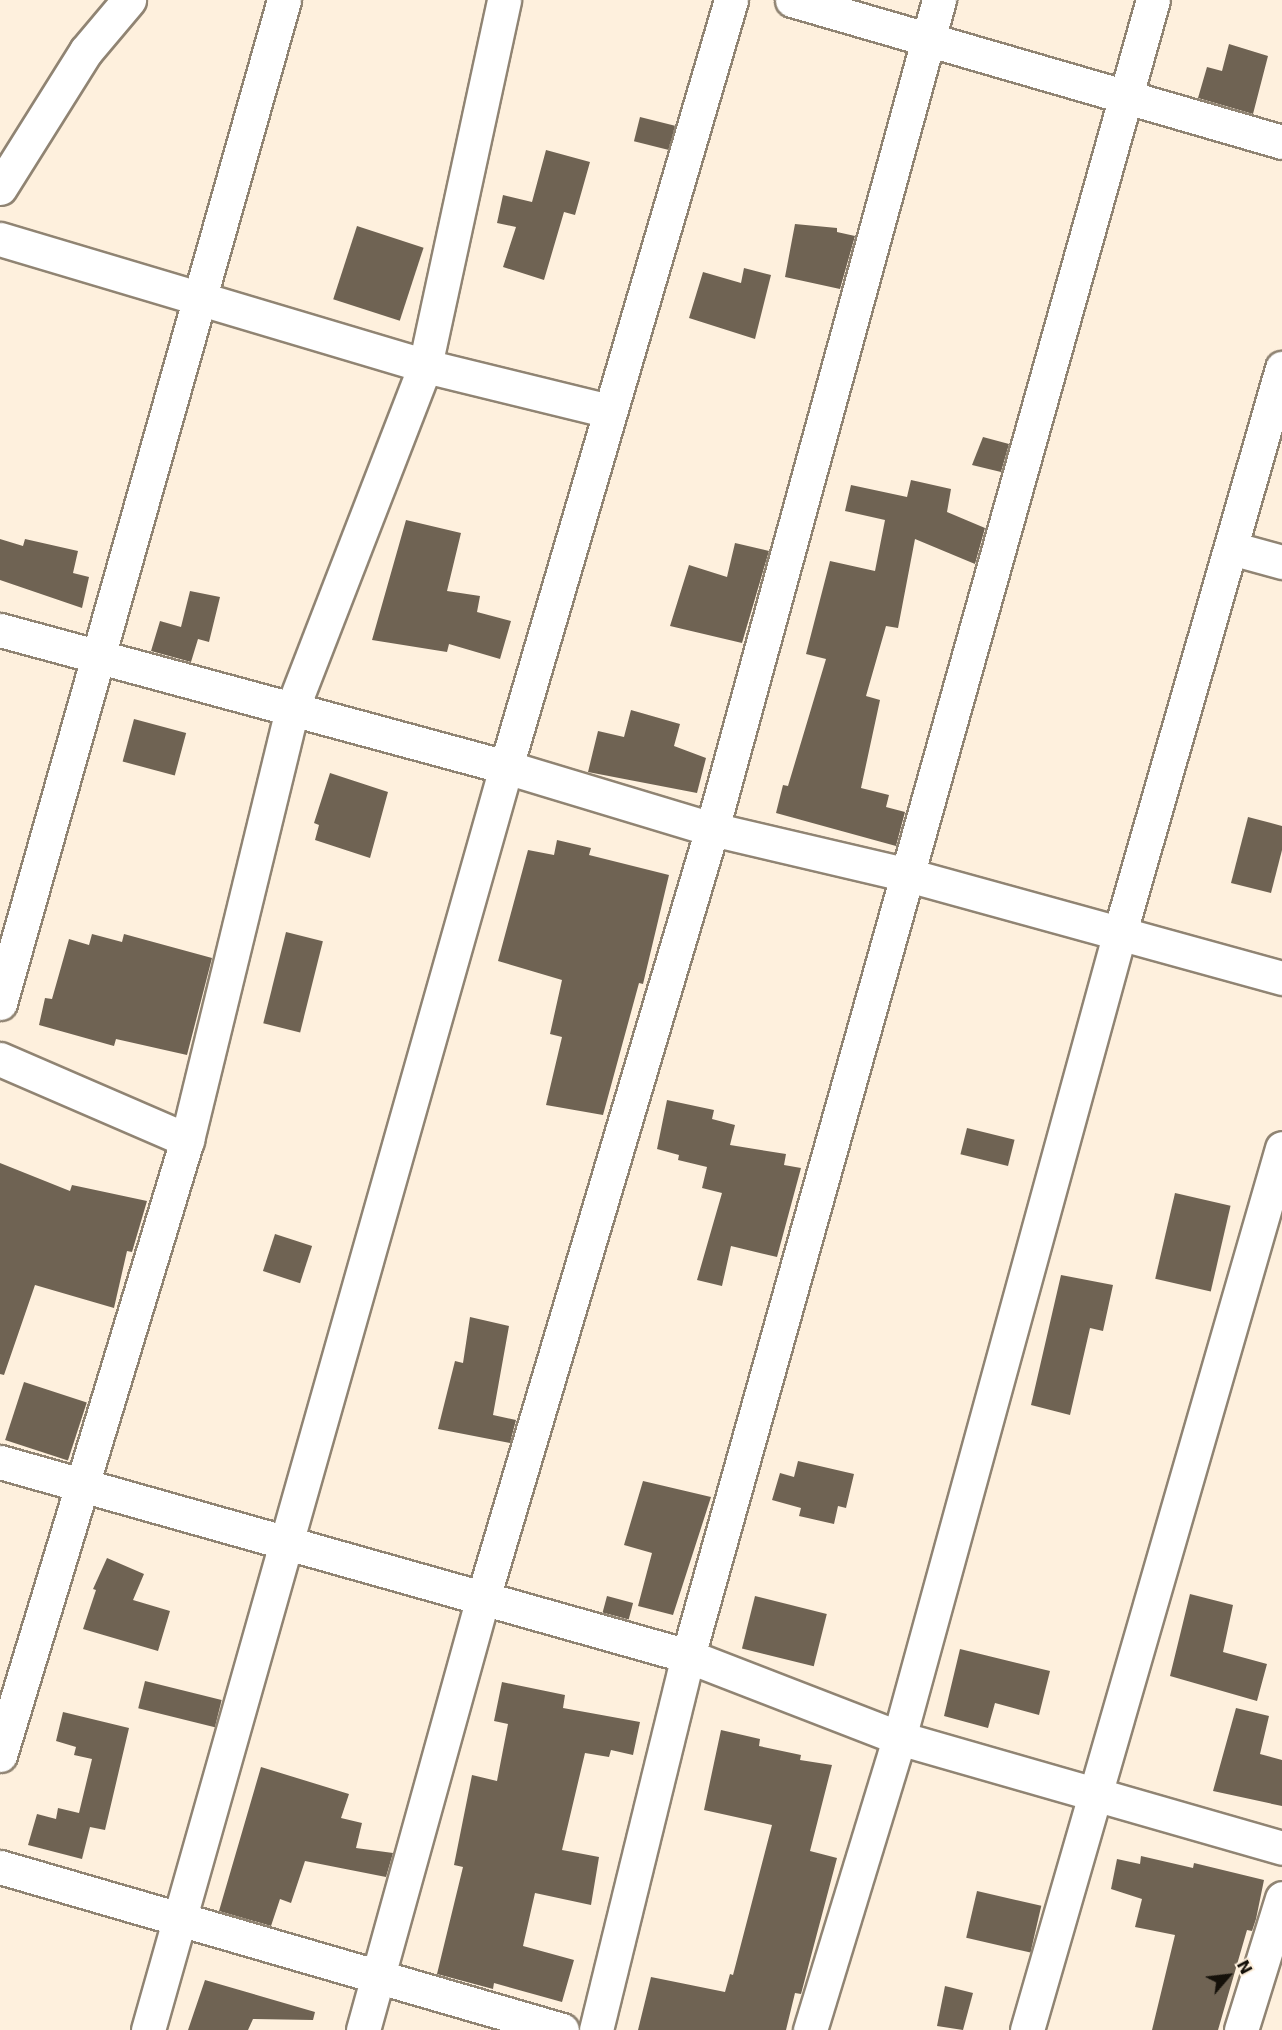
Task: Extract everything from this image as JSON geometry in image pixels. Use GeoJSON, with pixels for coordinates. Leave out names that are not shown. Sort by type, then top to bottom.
{"type":"FeatureCollection","features":[{"type":"Feature","properties":{"kind":"street"},"geometry":{"type":"LineString","coordinates":[[0,188],[86,51],[129,0]]}},
{"type":"Feature","properties":{"kind":"street"},"geometry":{"type":"LineString","coordinates":[[0,1003],[196,300],[284,0]]}},
{"type":"Feature","properties":{"kind":"street"},"geometry":{"type":"LineString","coordinates":[[0,1755],[80,1484],[187,1140],[292,709],[425,366],[504,0]]}},
{"type":"Feature","properties":{"kind":"street"},"geometry":{"type":"LineString","coordinates":[[148,2030],[506,767],[731,0]]}},
{"type":"Feature","properties":{"kind":"street"},"geometry":{"type":"LineString","coordinates":[[792,0],[1282,142]]}},
{"type":"Feature","properties":{"kind":"street"},"geometry":{"type":"LineString","coordinates":[[363,2030],[381,1975],[483,1598],[712,829],[939,0]]}},
{"type":"Feature","properties":{"kind":"street"},"geometry":{"type":"LineString","coordinates":[[596,2030],[688,1656],[1152,0]]}},
{"type":"Feature","properties":{"kind":"street"},"geometry":{"type":"LineString","coordinates":[[0,239],[196,300],[425,366],[610,411]]}},
{"type":"Feature","properties":{"kind":"street"},"geometry":{"type":"LineString","coordinates":[[810,2030],[899,1738],[1120,932],[1282,368]]}},
{"type":"Feature","properties":{"kind":"street"},"geometry":{"type":"LineString","coordinates":[[1231,548],[1282,562]]}},
{"type":"Feature","properties":{"kind":"street"},"geometry":{"type":"LineString","coordinates":[[0,630],[506,767],[712,829],[908,875],[1282,978]]}},
{"type":"Feature","properties":{"kind":"street"},"geometry":{"type":"LineString","coordinates":[[0,1059],[187,1140]]}},
{"type":"Feature","properties":{"kind":"street"},"geometry":{"type":"LineString","coordinates":[[1027,2030],[1282,1148]]}},
{"type":"Feature","properties":{"kind":"street"},"geometry":{"type":"LineString","coordinates":[[0,1462],[688,1656],[899,1738],[1094,1797],[1282,1848]]}},
{"type":"Feature","properties":{"kind":"street"},"geometry":{"type":"LineString","coordinates":[[0,1867],[381,1975],[562,2030]]}},
{"type":"Feature","properties":{"kind":"street"},"geometry":{"type":"LineString","coordinates":[[1241,2030],[1282,1898]]}},
{"type":"Feature","properties":{"kind":"building"},"geometry":{"type":"Polygon","coordinates":[[[1229,44],[1268,56],[1253,114],[1198,98],[1207,67],[1222,71],[1229,44]]]}},
{"type":"Feature","properties":{"kind":"building"},"geometry":{"type":"Polygon","coordinates":[[[640,117],[675,126],[669,150],[634,141],[640,117]]]}},
{"type":"Feature","properties":{"kind":"building"},"geometry":{"type":"Polygon","coordinates":[[[546,150],[590,162],[575,215],[564,212],[544,280],[503,267],[516,227],[497,223],[503,195],[532,202],[546,150]]]}},
{"type":"Feature","properties":{"kind":"building"},"geometry":{"type":"Polygon","coordinates":[[[795,224],[837,228],[837,232],[855,236],[840,289],[785,277],[795,224]]]}},
{"type":"Feature","properties":{"kind":"building"},"geometry":{"type":"Polygon","coordinates":[[[357,226],[424,248],[400,321],[333,299],[357,226]]]}},
{"type":"Feature","properties":{"kind":"building"},"geometry":{"type":"Polygon","coordinates":[[[744,268],[771,275],[755,339],[689,318],[703,272],[741,283],[744,268]]]}},
{"type":"Feature","properties":{"kind":"building"},"geometry":{"type":"Polygon","coordinates":[[[983,437],[1009,444],[1001,472],[972,465],[983,437]]]}},
{"type":"Feature","properties":{"kind":"building"},"geometry":{"type":"Polygon","coordinates":[[[911,480],[951,489],[947,512],[985,528],[975,564],[915,539],[898,628],[886,626],[866,696],[880,700],[861,788],[889,795],[886,807],[905,812],[896,846],[776,813],[783,785],[788,786],[826,659],[806,654],[830,561],[875,571],[885,520],[845,511],[851,485],[907,497],[911,480]]]}},
{"type":"Feature","properties":{"kind":"building"},"geometry":{"type":"Polygon","coordinates":[[[406,520],[461,533],[447,591],[480,596],[477,612],[511,621],[500,659],[449,644],[447,652],[372,640],[406,520]]]}},
{"type":"Feature","properties":{"kind":"building"},"geometry":{"type":"Polygon","coordinates":[[[0,539],[23,546],[25,539],[78,551],[73,573],[89,577],[82,608],[0,580],[0,539]]]}},
{"type":"Feature","properties":{"kind":"building"},"geometry":{"type":"Polygon","coordinates":[[[735,543],[769,551],[742,643],[670,626],[689,565],[727,577],[735,543]]]}},
{"type":"Feature","properties":{"kind":"building"},"geometry":{"type":"Polygon","coordinates":[[[190,591],[220,597],[209,642],[198,639],[191,662],[151,651],[160,621],[181,627],[190,591]]]}},
{"type":"Feature","properties":{"kind":"building"},"geometry":{"type":"Polygon","coordinates":[[[631,710],[680,724],[674,746],[706,758],[697,793],[588,772],[598,731],[624,737],[631,710]]]}},
{"type":"Feature","properties":{"kind":"building"},"geometry":{"type":"Polygon","coordinates":[[[134,719],[186,733],[175,775],[123,762],[134,719]]]}},
{"type":"Feature","properties":{"kind":"building"},"geometry":{"type":"Polygon","coordinates":[[[330,773],[388,792],[370,858],[315,840],[319,825],[314,823],[330,773]]]}},
{"type":"Feature","properties":{"kind":"building"},"geometry":{"type":"Polygon","coordinates":[[[1248,817],[1282,826],[1282,850],[1271,893],[1231,883],[1248,817]]]}},
{"type":"Feature","properties":{"kind":"building"},"geometry":{"type":"Polygon","coordinates":[[[557,840],[591,848],[589,855],[669,875],[643,984],[639,983],[603,1115],[546,1105],[562,1037],[550,1034],[562,980],[498,961],[528,850],[554,855],[557,840]]]}},
{"type":"Feature","properties":{"kind":"building"},"geometry":{"type":"Polygon","coordinates":[[[286,932],[323,941],[300,1032],[263,1023],[286,932]]]}},
{"type":"Feature","properties":{"kind":"building"},"geometry":{"type":"Polygon","coordinates":[[[92,934],[122,942],[124,934],[212,958],[187,1055],[116,1039],[114,1046],[39,1025],[45,998],[52,999],[69,939],[89,945],[92,934]]]}},
{"type":"Feature","properties":{"kind":"building"},"geometry":{"type":"Polygon","coordinates":[[[667,1100],[714,1110],[712,1119],[735,1125],[730,1145],[786,1154],[784,1165],[801,1168],[777,1257],[731,1246],[722,1286],[697,1280],[722,1193],[702,1188],[707,1167],[678,1160],[679,1155],[657,1149],[667,1100]]]}},
{"type":"Feature","properties":{"kind":"building"},"geometry":{"type":"Polygon","coordinates":[[[967,1128],[1015,1140],[1008,1166],[960,1154],[967,1128]]]}},
{"type":"Feature","properties":{"kind":"building"},"geometry":{"type":"Polygon","coordinates":[[[0,1163],[70,1191],[72,1185],[147,1201],[132,1252],[127,1251],[114,1308],[35,1285],[4,1375],[0,1374],[0,1163]]]}},
{"type":"Feature","properties":{"kind":"building"},"geometry":{"type":"Polygon","coordinates":[[[1175,1193],[1231,1206],[1211,1292],[1155,1279],[1175,1193]]]}},
{"type":"Feature","properties":{"kind":"building"},"geometry":{"type":"Polygon","coordinates":[[[275,1234],[312,1246],[300,1283],[263,1271],[275,1234]]]}},
{"type":"Feature","properties":{"kind":"building"},"geometry":{"type":"Polygon","coordinates":[[[1061,1275],[1113,1285],[1103,1331],[1090,1328],[1070,1415],[1031,1405],[1061,1275]]]}},
{"type":"Feature","properties":{"kind":"building"},"geometry":{"type":"Polygon","coordinates":[[[470,1317],[509,1326],[493,1415],[516,1420],[510,1443],[438,1429],[455,1361],[463,1363],[470,1317]]]}},
{"type":"Feature","properties":{"kind":"building"},"geometry":{"type":"Polygon","coordinates":[[[24,1382],[87,1402],[68,1460],[5,1440],[24,1382]]]}},
{"type":"Feature","properties":{"kind":"building"},"geometry":{"type":"Polygon","coordinates":[[[798,1461],[854,1474],[846,1508],[838,1506],[834,1524],[799,1516],[801,1508],[772,1500],[780,1473],[794,1477],[798,1461]]]}},
{"type":"Feature","properties":{"kind":"building"},"geometry":{"type":"Polygon","coordinates":[[[643,1481],[711,1497],[673,1615],[638,1606],[652,1553],[624,1545],[643,1481]]]}},
{"type":"Feature","properties":{"kind":"building"},"geometry":{"type":"Polygon","coordinates":[[[107,1558],[144,1574],[133,1600],[170,1611],[158,1651],[83,1629],[96,1590],[93,1589],[107,1558]]]}},
{"type":"Feature","properties":{"kind":"building"},"geometry":{"type":"Polygon","coordinates":[[[1190,1594],[1233,1605],[1223,1652],[1267,1664],[1257,1701],[1170,1676],[1190,1594]]]}},
{"type":"Feature","properties":{"kind":"building"},"geometry":{"type":"Polygon","coordinates":[[[607,1596],[633,1603],[629,1619],[603,1612],[607,1596]]]}},
{"type":"Feature","properties":{"kind":"building"},"geometry":{"type":"Polygon","coordinates":[[[755,1596],[827,1614],[814,1666],[742,1648],[755,1596]]]}},
{"type":"Feature","properties":{"kind":"building"},"geometry":{"type":"Polygon","coordinates":[[[960,1649],[1050,1671],[1039,1715],[995,1703],[988,1728],[944,1716],[960,1649]]]}},
{"type":"Feature","properties":{"kind":"building"},"geometry":{"type":"Polygon","coordinates":[[[145,1681],[222,1700],[215,1727],[138,1708],[145,1681]]]}},
{"type":"Feature","properties":{"kind":"building"},"geometry":{"type":"Polygon","coordinates":[[[502,1682],[565,1695],[563,1708],[640,1722],[633,1755],[611,1750],[609,1757],[585,1753],[562,1850],[599,1857],[591,1905],[535,1893],[523,1946],[574,1960],[562,2002],[494,1983],[493,1989],[437,1974],[463,1867],[454,1865],[472,1775],[497,1781],[508,1724],[494,1721],[502,1682]]]}},
{"type":"Feature","properties":{"kind":"building"},"geometry":{"type":"Polygon","coordinates":[[[1236,1708],[1269,1716],[1260,1754],[1282,1760],[1282,1806],[1213,1791],[1236,1708]]]}},
{"type":"Feature","properties":{"kind":"building"},"geometry":{"type":"Polygon","coordinates":[[[63,1712],[129,1728],[105,1830],[90,1827],[82,1859],[28,1845],[37,1814],[56,1819],[58,1808],[79,1813],[92,1759],[74,1755],[76,1747],[56,1741],[63,1712]]]}},
{"type":"Feature","properties":{"kind":"building"},"geometry":{"type":"Polygon","coordinates":[[[721,1730],[760,1739],[759,1746],[801,1755],[800,1760],[832,1765],[810,1851],[837,1858],[801,1994],[795,1993],[786,2030],[638,2030],[651,1977],[725,1992],[730,1974],[733,1975],[772,1825],[704,1810],[721,1730]]]}},
{"type":"Feature","properties":{"kind":"building"},"geometry":{"type":"Polygon","coordinates":[[[261,1767],[349,1794],[341,1818],[362,1823],[356,1848],[393,1853],[386,1877],[305,1861],[291,1903],[280,1899],[271,1926],[219,1911],[261,1767]]]}},
{"type":"Feature","properties":{"kind":"building"},"geometry":{"type":"Polygon","coordinates":[[[1141,1856],[1193,1868],[1194,1863],[1264,1880],[1256,1919],[1252,1931],[1247,1930],[1218,2030],[1152,2030],[1175,1935],[1135,1927],[1142,1899],[1111,1889],[1117,1859],[1140,1864],[1141,1856]]]}},
{"type":"Feature","properties":{"kind":"building"},"geometry":{"type":"Polygon","coordinates":[[[977,1891],[1041,1906],[1031,1953],[966,1938],[977,1891]]]}},
{"type":"Feature","properties":{"kind":"building"},"geometry":{"type":"Polygon","coordinates":[[[205,1980],[315,2012],[313,2020],[253,2019],[248,2030],[188,2030],[205,1980]]]}},
{"type":"Feature","properties":{"kind":"building"},"geometry":{"type":"Polygon","coordinates":[[[945,1986],[973,1993],[963,2030],[937,2026],[945,1986]]]}}]}
